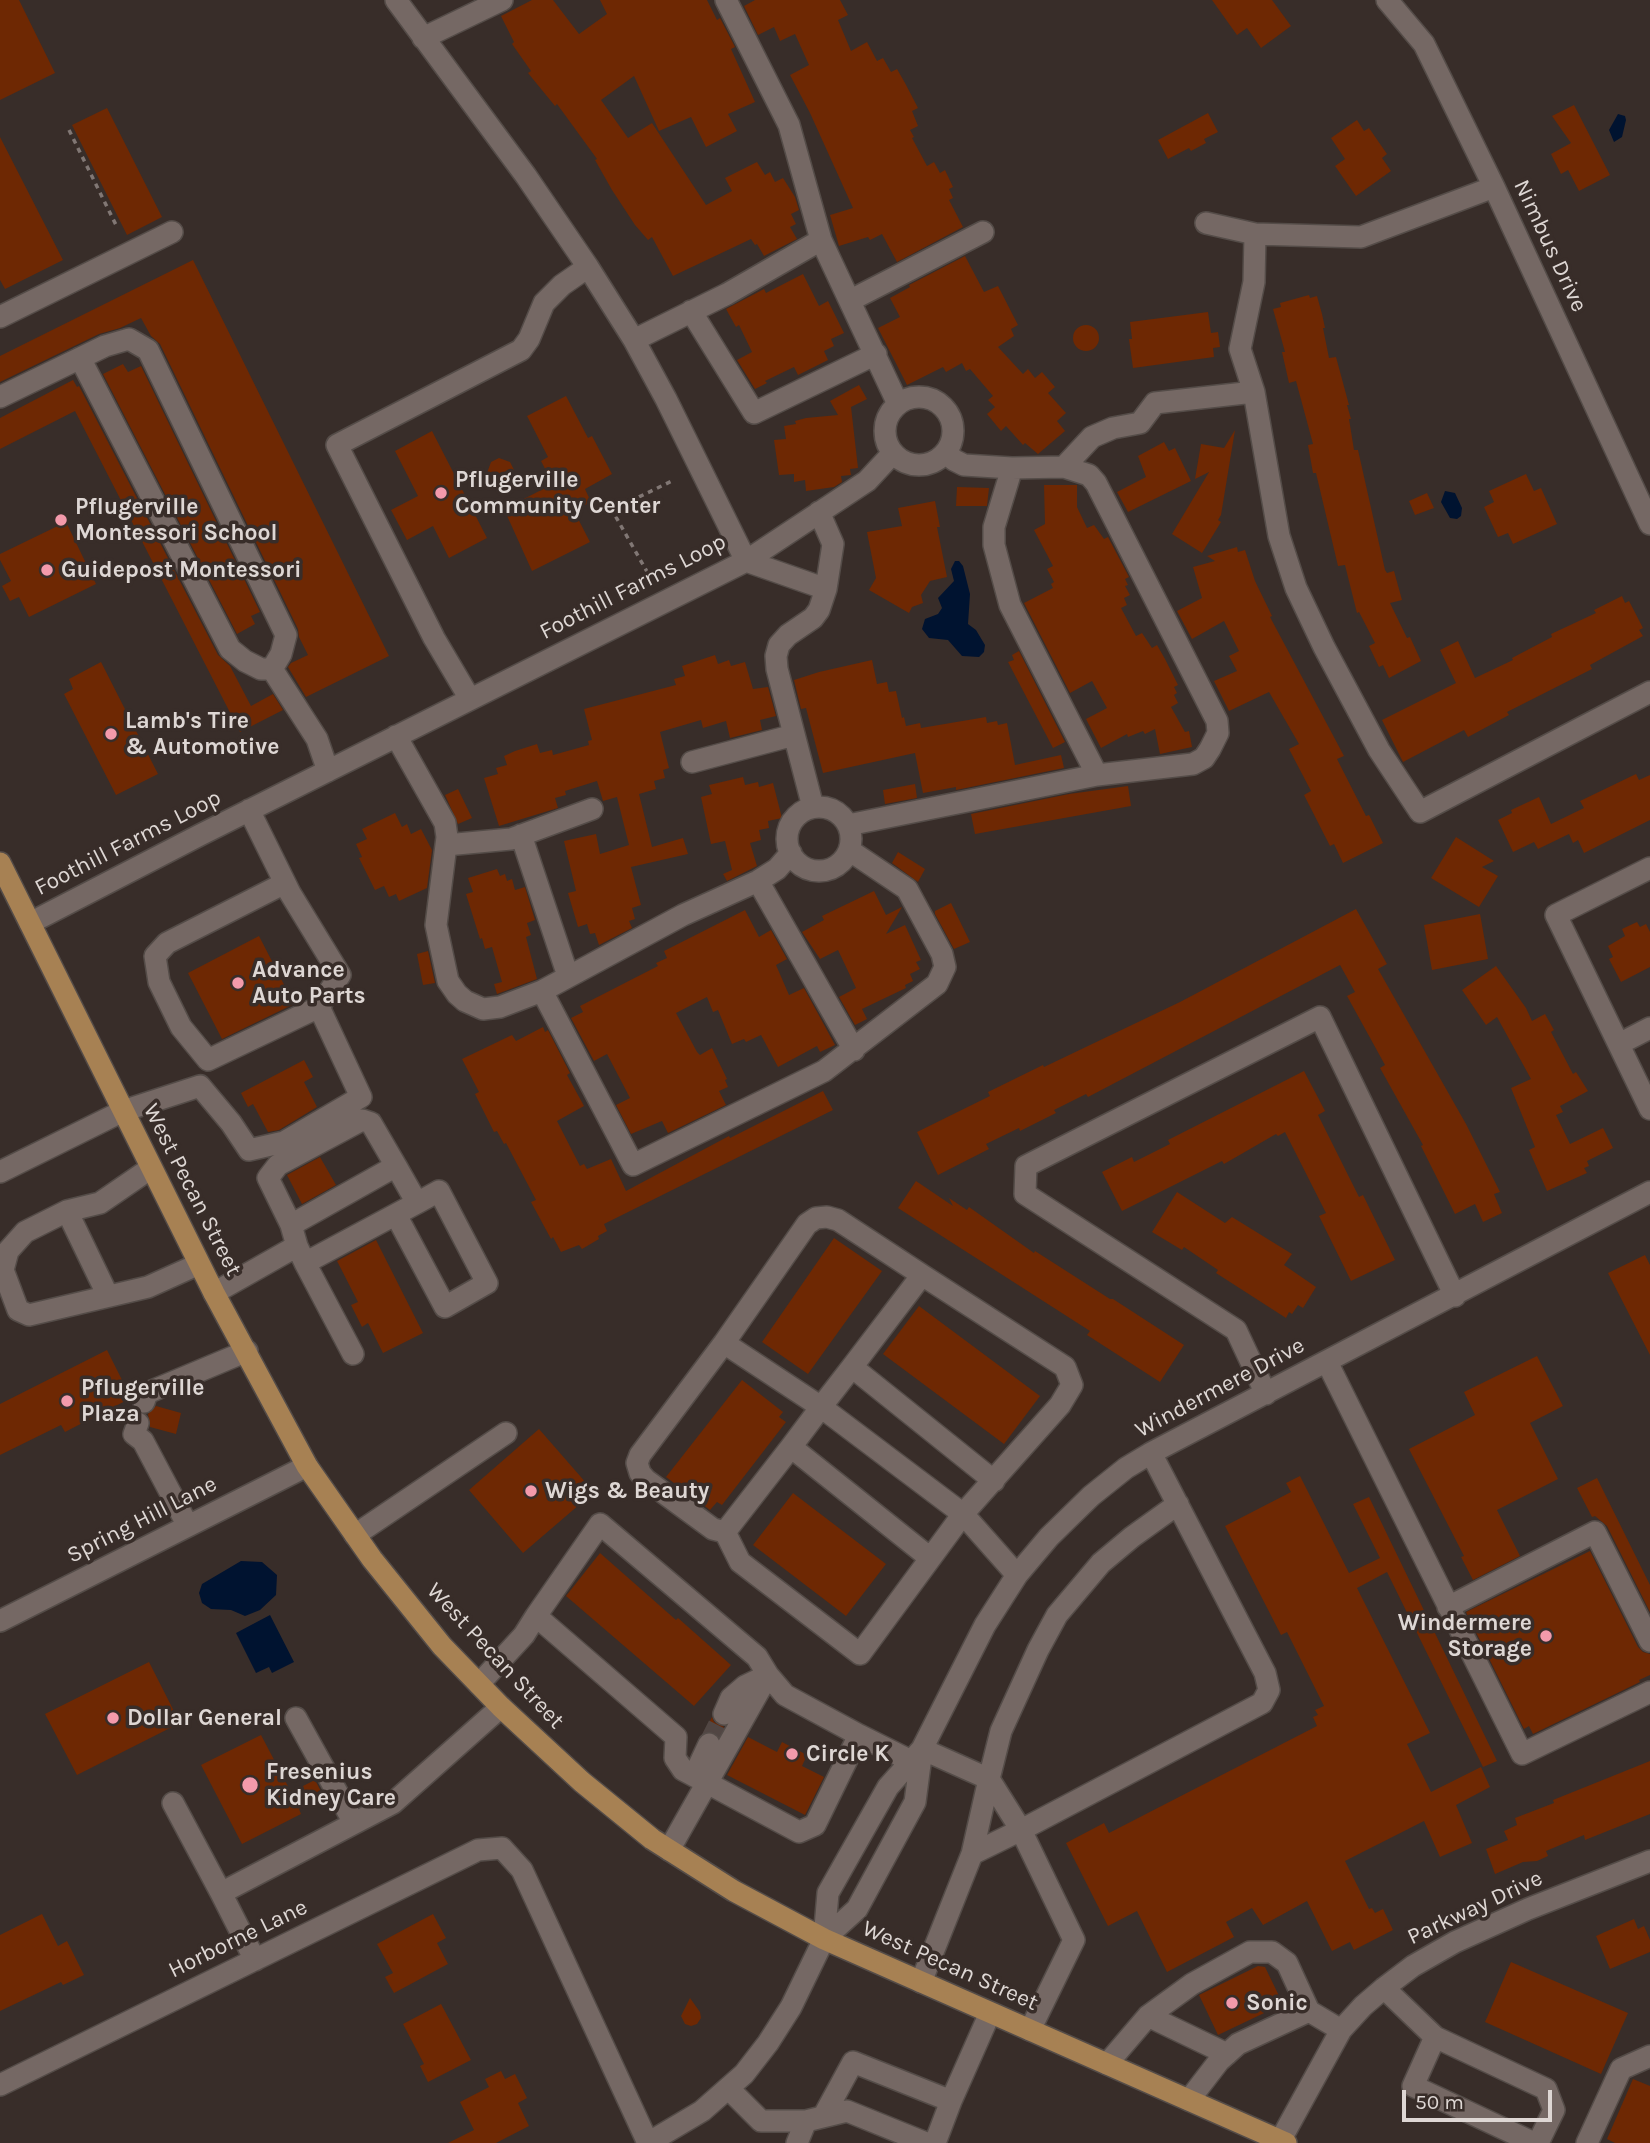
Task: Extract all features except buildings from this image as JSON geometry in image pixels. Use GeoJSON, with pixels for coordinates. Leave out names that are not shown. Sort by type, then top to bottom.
{"type":"FeatureCollection","features":[{"type":"Feature","properties":{"kind":"main road","name":"West Pecan Street"},"geometry":{"type":"LineString","coordinates":[[0,863],[199,1264],[307,1465],[355,1535],[442,1646],[501,1707],[582,1782],[669,1850],[734,1891],[824,1939],[1283,2142]]}},
{"type":"Feature","properties":{"kind":"street","name":"Foothill Farms Loop"},"geometry":{"type":"LineString","coordinates":[[30,923],[746,561],[634,340],[526,176],[396,0]]}},
{"type":"Feature","properties":{"kind":"street"},"geometry":{"type":"LineString","coordinates":[[424,38],[502,0]]}},
{"type":"Feature","properties":{"kind":"street"},"geometry":{"type":"LineString","coordinates":[[726,0],[789,125],[821,240],[898,404]]}},
{"type":"Feature","properties":{"kind":"street","name":"Nimbus Drive"},"geometry":{"type":"LineString","coordinates":[[1387,0],[1424,44],[1642,484],[1650,524]]}},
{"type":"Feature","properties":{"kind":"street"},"geometry":{"type":"LineString","coordinates":[[1206,223],[1255,234],[1362,237],[1494,187]]}},
{"type":"Feature","properties":{"kind":"street"},"geometry":{"type":"LineString","coordinates":[[0,317],[172,232]]}},
{"type":"Feature","properties":{"kind":"street"},"geometry":{"type":"LineString","coordinates":[[851,300],[983,232]]}},
{"type":"Feature","properties":{"kind":"street"},"geometry":{"type":"LineString","coordinates":[[1255,234],[1254,282],[1240,349],[1254,392],[1279,536],[1296,588],[1324,647],[1379,750],[1419,812],[1650,692]]}},
{"type":"Feature","properties":{"kind":"street"},"geometry":{"type":"LineString","coordinates":[[634,340],[727,293],[821,240]]}},
{"type":"Feature","properties":{"kind":"street"},"geometry":{"type":"LineString","coordinates":[[470,699],[434,638],[337,445],[521,350],[529,339],[544,303],[562,285],[588,267]]}},
{"type":"Feature","properties":{"kind":"street"},"geometry":{"type":"LineString","coordinates":[[691,311],[754,413],[876,354]]}},
{"type":"Feature","properties":{"kind":"street"},"geometry":{"type":"LineString","coordinates":[[0,397],[104,346],[129,339],[149,350],[286,635],[281,654],[272,669]]}},
{"type":"Feature","properties":{"kind":"street"},"geometry":{"type":"LineString","coordinates":[[80,358],[230,649],[261,669],[272,669]]}},
{"type":"Feature","properties":{"kind":"street"},"geometry":{"type":"LineString","coordinates":[[1064,467],[1092,437],[1113,428],[1140,423],[1155,403],[1254,392]]}},
{"type":"Feature","properties":{"kind":"street"},"geometry":{"type":"LineString","coordinates":[[919,396],[940,403],[953,421],[954,432],[947,453],[939,460],[920,466],[910,464],[893,453],[887,444],[886,422],[898,404],[919,396]]}},
{"type":"Feature","properties":{"kind":"street"},"geometry":{"type":"LineString","coordinates":[[746,561],[867,481],[893,453]]}},
{"type":"Feature","properties":{"kind":"street"},"geometry":{"type":"LineString","coordinates":[[848,825],[1097,775],[1193,764],[1204,758],[1218,733],[1217,721],[1105,497],[1089,475],[1064,467],[964,465],[947,453]]}},
{"type":"Feature","properties":{"kind":"street"},"geometry":{"type":"LineString","coordinates":[[1012,468],[994,527],[994,545],[1010,605],[1097,775]]}},
{"type":"Feature","properties":{"kind":"street"},"geometry":{"type":"LineString","coordinates":[[813,807],[777,669],[776,656],[779,645],[788,635],[813,618],[819,610],[826,589],[833,544],[819,513]]}},
{"type":"Feature","properties":{"kind":"street"},"geometry":{"type":"LineString","coordinates":[[746,561],[826,589]]}},
{"type":"Feature","properties":{"kind":"street"},"geometry":{"type":"LineString","coordinates":[[272,669],[317,739],[328,771]]}},
{"type":"Feature","properties":{"kind":"street"},"geometry":{"type":"LineString","coordinates":[[692,762],[794,735]]}},
{"type":"Feature","properties":{"kind":"street"},"geometry":{"type":"LineString","coordinates":[[396,736],[442,815],[447,837],[439,884],[436,925],[451,987],[465,1001],[483,1009],[500,1007],[542,991],[683,915],[758,881],[777,869],[790,853]]}},
{"type":"Feature","properties":{"kind":"street"},"geometry":{"type":"LineString","coordinates":[[813,807],[834,810],[842,817],[848,825],[851,842],[844,859],[836,866],[816,871],[796,862],[790,853],[788,834],[796,817],[813,807]]}},
{"type":"Feature","properties":{"kind":"street"},"geometry":{"type":"LineString","coordinates":[[446,845],[511,839],[592,809]]}},
{"type":"Feature","properties":{"kind":"street"},"geometry":{"type":"LineString","coordinates":[[249,810],[285,883],[340,975],[318,1007],[208,1060],[181,1027],[159,982],[155,956],[167,943],[285,883]]}},
{"type":"Feature","properties":{"kind":"street"},"geometry":{"type":"LineString","coordinates":[[521,835],[569,976]]}},
{"type":"Feature","properties":{"kind":"street"},"geometry":{"type":"LineString","coordinates":[[542,991],[633,1165],[824,1071],[937,984],[945,967],[942,954],[907,889],[849,850]]}},
{"type":"Feature","properties":{"kind":"street"},"geometry":{"type":"LineString","coordinates":[[1650,868],[1556,915],[1650,1109]]}},
{"type":"Feature","properties":{"kind":"street"},"geometry":{"type":"LineString","coordinates":[[758,881],[854,1050]]}},
{"type":"Feature","properties":{"kind":"street"},"geometry":{"type":"LineString","coordinates":[[0,1172],[122,1111],[200,1086],[231,1123],[248,1150],[284,1142],[361,1097],[318,1007]]}},
{"type":"Feature","properties":{"kind":"street"},"geometry":{"type":"LineString","coordinates":[[1266,1394],[1236,1331],[1025,1194],[1027,1166],[1320,1017],[1455,1296]]}},
{"type":"Feature","properties":{"kind":"street"},"geometry":{"type":"LineString","coordinates":[[1619,1044],[1650,1028]]}},
{"type":"Feature","properties":{"kind":"street"},"geometry":{"type":"LineString","coordinates":[[353,1354],[298,1245],[268,1178],[278,1165],[362,1120],[371,1123],[417,1203]]}},
{"type":"Feature","properties":{"kind":"street"},"geometry":{"type":"LineString","coordinates":[[214,1293],[298,1245],[396,1166]]}},
{"type":"Feature","properties":{"kind":"street"},"geometry":{"type":"LineString","coordinates":[[151,1168],[100,1203],[67,1211],[25,1232],[8,1251],[3,1270],[18,1310],[29,1315],[148,1287],[199,1264]]}},
{"type":"Feature","properties":{"kind":"street"},"geometry":{"type":"LineString","coordinates":[[298,1245],[396,1214],[439,1191],[487,1283],[445,1307],[396,1214]]}},
{"type":"Feature","properties":{"kind":"street","name":"Windermere Drive"},"geometry":{"type":"LineString","coordinates":[[649,2143],[702,2111],[744,2074],[768,2043],[791,2007],[824,1939],[828,1894],[888,1787],[916,1755],[985,1625],[1017,1575],[1049,1537],[1091,1496],[1126,1468],[1151,1453],[1650,1192]]}},
{"type":"Feature","properties":{"kind":"street"},"geometry":{"type":"LineString","coordinates":[[67,1211],[108,1296]]}},
{"type":"Feature","properties":{"kind":"street"},"geometry":{"type":"LineString","coordinates":[[816,1218],[838,1220],[922,1275],[1065,1367],[1072,1385],[1060,1405],[962,1514],[860,1654],[740,1562],[725,1532],[713,1529],[646,1480],[637,1463],[640,1455],[724,1343],[807,1224],[816,1218]]}},
{"type":"Feature","properties":{"kind":"street"},"geometry":{"type":"LineString","coordinates":[[725,1532],[922,1275]]}},
{"type":"Feature","properties":{"kind":"street"},"geometry":{"type":"LineString","coordinates":[[724,1343],[821,1408],[962,1514],[1017,1575]]}},
{"type":"Feature","properties":{"kind":"street"},"geometry":{"type":"LineString","coordinates":[[144,1402],[147,1393],[247,1351]]}},
{"type":"Feature","properties":{"kind":"street"},"geometry":{"type":"LineString","coordinates":[[1327,1362],[1522,1754],[1650,1692]]}},
{"type":"Feature","properties":{"kind":"street"},"geometry":{"type":"LineString","coordinates":[[852,1367],[994,1480]]}},
{"type":"Feature","properties":{"kind":"street"},"geometry":{"type":"LineString","coordinates":[[138,1423],[134,1434],[143,1441],[188,1526]]}},
{"type":"Feature","properties":{"kind":"street"},"geometry":{"type":"LineString","coordinates":[[355,1535],[506,1433]]}},
{"type":"Feature","properties":{"kind":"street"},"geometry":{"type":"LineString","coordinates":[[791,1447],[930,1558]]}},
{"type":"Feature","properties":{"kind":"street"},"geometry":{"type":"LineString","coordinates":[[972,1854],[1262,1703],[1269,1690],[1265,1673],[1151,1453]]}},
{"type":"Feature","properties":{"kind":"street","name":"Spring Hill Lane"},"geometry":{"type":"LineString","coordinates":[[0,1621],[307,1465]]}},
{"type":"Feature","properties":{"kind":"street"},"geometry":{"type":"LineString","coordinates":[[921,1982],[972,1854],[1001,1731],[1038,1650],[1057,1615],[1101,1563],[1178,1504]]}},
{"type":"Feature","properties":{"kind":"street"},"geometry":{"type":"LineString","coordinates":[[479,1684],[524,1635],[600,1524],[757,1657],[785,1695],[859,1735],[989,1779],[1021,1830],[1074,1940],[1030,2030]]}},
{"type":"Feature","properties":{"kind":"street"},"geometry":{"type":"LineString","coordinates":[[1448,1607],[1595,1532],[1650,1641]]}},
{"type":"Feature","properties":{"kind":"street"},"geometry":{"type":"LineString","coordinates":[[536,1616],[676,1737],[675,1758],[684,1770],[799,1832],[815,1825],[859,1735]]}},
{"type":"Feature","properties":{"kind":"street"},"geometry":{"type":"LineString","coordinates":[[723,1714],[738,1692],[768,1675]]}},
{"type":"Feature","properties":{"kind":"street"},"geometry":{"type":"LineString","coordinates":[[669,1850],[701,1779],[768,1675]]}},
{"type":"Feature","properties":{"kind":"street"},"geometry":{"type":"LineString","coordinates":[[221,1893],[393,1803],[501,1707]]}},
{"type":"Feature","properties":{"kind":"street"},"geometry":{"type":"LineString","coordinates":[[296,1718],[354,1823]]}},
{"type":"Feature","properties":{"kind":"street"},"geometry":{"type":"LineString","coordinates":[[701,1779],[709,1744]]}},
{"type":"Feature","properties":{"kind":"street","name":"Windermere Drive"},"geometry":{"type":"LineString","coordinates":[[824,1939],[857,1909],[915,1802],[916,1755]]}},
{"type":"Feature","properties":{"kind":"street"},"geometry":{"type":"LineString","coordinates":[[173,1803],[255,1959]]}},
{"type":"Feature","properties":{"kind":"street","name":"Horborne Lane"},"geometry":{"type":"LineString","coordinates":[[0,2085],[478,1850],[502,1848],[522,1870],[649,2143]]}},
{"type":"Feature","properties":{"kind":"street","name":"Parkway Drive"},"geometry":{"type":"LineString","coordinates":[[1283,2142],[1341,2030],[1384,1987],[1413,1966],[1455,1942],[1528,1909],[1650,1861]]}},
{"type":"Feature","properties":{"kind":"street"},"geometry":{"type":"LineString","coordinates":[[1107,2064],[1148,2016],[1192,1984],[1250,1952],[1272,1952],[1287,1963],[1309,2011],[1341,2030]]}},
{"type":"Feature","properties":{"kind":"street"},"geometry":{"type":"LineString","coordinates":[[1384,1987],[1434,2038],[1546,2089],[1554,2110],[1536,2143],[1413,2086],[1434,2038]]}},
{"type":"Feature","properties":{"kind":"street"},"geometry":{"type":"LineString","coordinates":[[1189,2100],[1238,2044],[1309,2011]]}},
{"type":"Feature","properties":{"kind":"street"},"geometry":{"type":"LineString","coordinates":[[936,2143],[951,2101],[990,2012]]}},
{"type":"Feature","properties":{"kind":"street"},"geometry":{"type":"LineString","coordinates":[[1148,2016],[1227,2054]]}},
{"type":"Feature","properties":{"kind":"street"},"geometry":{"type":"LineString","coordinates":[[1587,2143],[1622,2069],[1650,2056]]}},
{"type":"Feature","properties":{"kind":"street"},"geometry":{"type":"LineString","coordinates":[[797,2143],[853,2062],[951,2101]]}},
{"type":"Feature","properties":{"kind":"street"},"geometry":{"type":"LineString","coordinates":[[728,2088],[761,2121],[815,2119],[848,2111],[926,2143]]}},
{"type":"Feature","properties":{"kind":"path"},"geometry":{"type":"LineString","coordinates":[[69,130],[117,227]]}},
{"type":"Feature","properties":{"kind":"path"},"geometry":{"type":"LineString","coordinates":[[612,510],[674,480]]}},
{"type":"Feature","properties":{"kind":"path"},"geometry":{"type":"LineString","coordinates":[[592,502],[612,510],[650,578]]}},
{"type":"Feature","properties":{"kind":"water"},"geometry":{"type":"Polygon","coordinates":[[[1618,114],[1625,116],[1626,120],[1622,137],[1614,142],[1609,130],[1618,114]]]}},
{"type":"Feature","properties":{"kind":"water"},"geometry":{"type":"Polygon","coordinates":[[[1445,491],[1455,493],[1462,508],[1461,516],[1457,519],[1450,518],[1441,502],[1445,491]]]}},
{"type":"Feature","properties":{"kind":"water"},"geometry":{"type":"Polygon","coordinates":[[[955,561],[959,561],[963,566],[970,594],[968,624],[976,630],[985,645],[984,652],[979,657],[962,656],[948,640],[929,638],[922,629],[925,619],[938,614],[942,608],[938,598],[954,581],[951,569],[955,561]]]}},
{"type":"Feature","properties":{"kind":"water"},"geometry":{"type":"Polygon","coordinates":[[[241,1561],[262,1562],[277,1575],[276,1595],[260,1610],[245,1616],[231,1610],[211,1609],[202,1603],[199,1593],[202,1584],[241,1561]]]}},
{"type":"Feature","properties":{"kind":"water"},"geometry":{"type":"Polygon","coordinates":[[[270,1615],[294,1662],[272,1673],[269,1667],[256,1673],[236,1633],[270,1615]]]}},
{"type":"Feature","properties":{"kind":"tunnel"},"geometry":{"type":"LineString","coordinates":[[709,1744],[724,1714]]}},
{"type":"Feature","properties":{"kind":"place","name":"Pflugerville Community Center"},"geometry":{"type":"Point","coordinates":[441,493]}},
{"type":"Feature","properties":{"kind":"place","name":"Pflugerville Montessori School"},"geometry":{"type":"Point","coordinates":[61,520]}},
{"type":"Feature","properties":{"kind":"place","name":"Guidepost Montessori"},"geometry":{"type":"Point","coordinates":[47,570]}},
{"type":"Feature","properties":{"kind":"place","name":"Lamb's Tire & Automotive"},"geometry":{"type":"Point","coordinates":[111,734]}},
{"type":"Feature","properties":{"kind":"place","name":"Advance Auto Parts"},"geometry":{"type":"Point","coordinates":[238,983]}},
{"type":"Feature","properties":{"kind":"place","name":"Pflugerville Plaza"},"geometry":{"type":"Point","coordinates":[67,1401]}},
{"type":"Feature","properties":{"kind":"place","name":"Wigs & Beauty"},"geometry":{"type":"Point","coordinates":[531,1491]}},
{"type":"Feature","properties":{"kind":"place","name":"Windermere Storage"},"geometry":{"type":"Point","coordinates":[1546,1636]}},
{"type":"Feature","properties":{"kind":"place","name":"Dollar General"},"geometry":{"type":"Point","coordinates":[113,1718]}},
{"type":"Feature","properties":{"kind":"place","name":"Circle K"},"geometry":{"type":"Point","coordinates":[792,1754]}},
{"type":"Feature","properties":{"kind":"place","name":"Fresenius Kidney Care"},"geometry":{"type":"Point","coordinates":[250,1785]}},
{"type":"Feature","properties":{"kind":"place","name":"Sonic"},"geometry":{"type":"Point","coordinates":[1232,2003]}}]}
